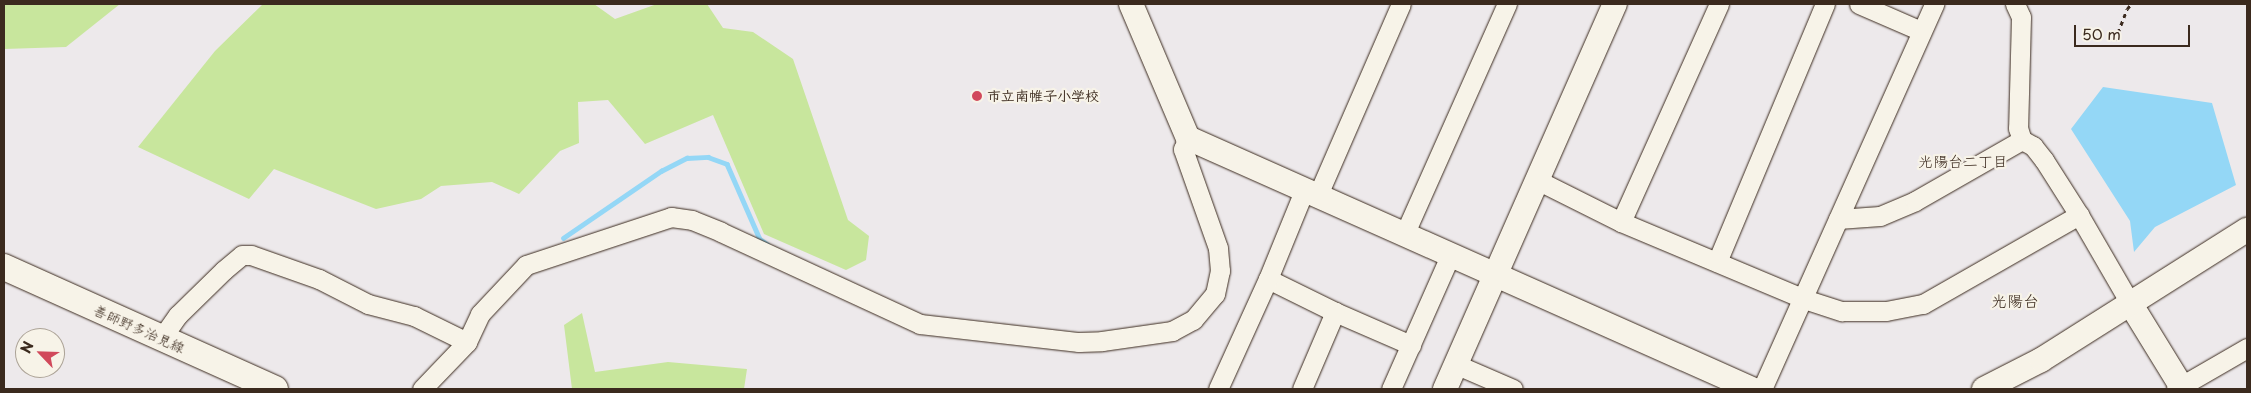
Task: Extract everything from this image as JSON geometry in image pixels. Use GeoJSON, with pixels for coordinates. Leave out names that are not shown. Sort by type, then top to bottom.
{"type":"FeatureCollection","features":[{"type":"Feature","properties":{"kind":"main road","name":"善師野多治見線"},"geometry":{"type":"LineString","coordinates":[[4,266],[161,339],[275,389]]}},
{"type":"Feature","properties":{"kind":"street"},"geometry":{"type":"LineString","coordinates":[[1131,4],[1188,138],[1494,276],[1752,389]]}},
{"type":"Feature","properties":{"kind":"street"},"geometry":{"type":"LineString","coordinates":[[1218,389],[1268,279],[1401,4]]}},
{"type":"Feature","properties":{"kind":"street"},"geometry":{"type":"LineString","coordinates":[[1404,235],[1507,4]]}},
{"type":"Feature","properties":{"kind":"street"},"geometry":{"type":"LineString","coordinates":[[1444,389],[1615,4]]}},
{"type":"Feature","properties":{"kind":"street"},"geometry":{"type":"LineString","coordinates":[[1621,222],[1719,4]]}},
{"type":"Feature","properties":{"kind":"street"},"geometry":{"type":"LineString","coordinates":[[1717,262],[1826,4]]}},
{"type":"Feature","properties":{"kind":"street"},"geometry":{"type":"LineString","coordinates":[[1859,4],[1921,31]]}},
{"type":"Feature","properties":{"kind":"street"},"geometry":{"type":"LineString","coordinates":[[1762,389],[1804,299],[1934,4]]}},
{"type":"Feature","properties":{"kind":"street"},"geometry":{"type":"LineString","coordinates":[[2015,4],[2021,17],[2018,128],[2022,140],[2033,146],[2044,160],[2079,215],[2180,388],[2247,348]]}},
{"type":"Feature","properties":{"kind":"street"},"geometry":{"type":"LineString","coordinates":[[422,389],[467,342],[480,314],[526,265],[671,217],[692,220],[920,324],[1079,342],[1102,341],[1172,331],[1193,320],[1215,294],[1220,271],[1218,248],[1183,150],[1188,138]]}},
{"type":"Feature","properties":{"kind":"street"},"geometry":{"type":"LineString","coordinates":[[1838,219],[1880,216],[1914,201],[2022,140]]}},
{"type":"Feature","properties":{"kind":"street"},"geometry":{"type":"LineString","coordinates":[[1537,180],[1621,222],[1804,299],[1842,311],[1886,312],[1924,304],[2079,215]]}},
{"type":"Feature","properties":{"kind":"street"},"geometry":{"type":"LineString","coordinates":[[1984,389],[2041,360],[2247,230]]}},
{"type":"Feature","properties":{"kind":"street"},"geometry":{"type":"LineString","coordinates":[[161,339],[178,315],[242,255],[251,255],[297,270],[368,304],[414,316],[467,342]]}},
{"type":"Feature","properties":{"kind":"street"},"geometry":{"type":"LineString","coordinates":[[1391,389],[1450,256]]}},
{"type":"Feature","properties":{"kind":"street"},"geometry":{"type":"LineString","coordinates":[[1268,279],[1335,312],[1411,345]]}},
{"type":"Feature","properties":{"kind":"street"},"geometry":{"type":"LineString","coordinates":[[1302,389],[1335,312]]}},
{"type":"Feature","properties":{"kind":"street"},"geometry":{"type":"LineString","coordinates":[[1455,364],[1513,389]]}},
{"type":"Feature","properties":{"kind":"path"},"geometry":{"type":"LineString","coordinates":[[2116,40],[2127,9],[2131,4]]}},
{"type":"Feature","properties":{"kind":"green space"},"geometry":{"type":"Polygon","coordinates":[[[4,4],[120,4],[66,47],[4,49],[4,4]]]}},
{"type":"Feature","properties":{"kind":"green space"},"geometry":{"type":"Polygon","coordinates":[[[263,4],[594,4],[615,19],[657,4],[707,4],[723,28],[753,32],[793,59],[848,220],[869,236],[866,260],[846,270],[764,234],[713,115],[645,144],[608,100],[578,102],[579,143],[560,151],[519,194],[492,182],[441,186],[421,199],[376,209],[274,169],[249,199],[138,147],[215,51],[263,4]]]}},
{"type":"Feature","properties":{"kind":"green space"},"geometry":{"type":"Polygon","coordinates":[[[582,313],[595,372],[668,362],[747,369],[744,389],[572,389],[564,325],[582,313]]]}},
{"type":"Feature","properties":{"kind":"water"},"geometry":{"type":"Polygon","coordinates":[[[2103,87],[2212,103],[2236,185],[2155,227],[2134,252],[2130,221],[2071,129],[2103,87]]]}},
{"type":"Feature","properties":{"kind":"waterway"},"geometry":{"type":"LineString","coordinates":[[563,238],[661,171],[687,158],[708,157],[727,164],[760,239],[767,244]]}},
{"type":"Feature","properties":{"kind":"place","name":"市立南帷子小学校"},"geometry":{"type":"Point","coordinates":[977,96]}},
{"type":"Feature","properties":{"kind":"district","name":"光陽台二丁目"},"geometry":{"type":"Point","coordinates":[1963,161]}},
{"type":"Feature","properties":{"kind":"district","name":"光陽台"},"geometry":{"type":"Point","coordinates":[2015,300]}}]}
